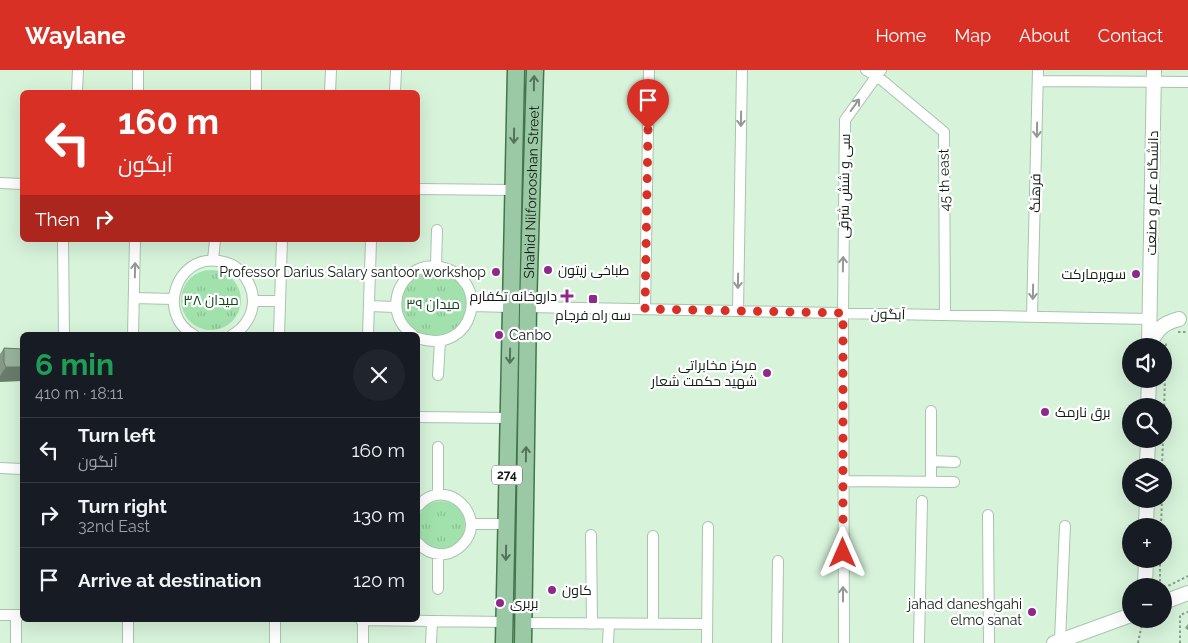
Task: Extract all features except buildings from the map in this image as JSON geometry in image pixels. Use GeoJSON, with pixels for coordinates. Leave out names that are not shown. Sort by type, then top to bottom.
{"type":"FeatureCollection","features":[{"type":"Feature","properties":{"kind":"main road","name":"Shahid Nilforooshan Street"},"geometry":{"type":"LineString","coordinates":[[511,307],[516,70]]}},
{"type":"Feature","properties":{"kind":"main road","name":"Shahid Nilforooshan Street"},"geometry":{"type":"LineString","coordinates":[[523,643],[534,70]]}},
{"type":"Feature","properties":{"kind":"main road","name":"دانشگاه علم و صنعت"},"geometry":{"type":"LineString","coordinates":[[1149,338],[1154,76]]}},
{"type":"Feature","properties":{"kind":"main road"},"geometry":{"type":"LineString","coordinates":[[511,307],[528,307]]}},
{"type":"Feature","properties":{"kind":"main road","name":"274"},"geometry":{"type":"LineString","coordinates":[[504,643],[511,307]]}},
{"type":"Feature","properties":{"kind":"main road","name":"آبگون"},"geometry":{"type":"LineString","coordinates":[[1150,319],[1184,319]]}},
{"type":"Feature","properties":{"kind":"main road"},"geometry":{"type":"LineString","coordinates":[[1154,338],[1163,325],[1184,319]]}},
{"type":"Feature","properties":{"kind":"main road"},"geometry":{"type":"LineString","coordinates":[[1172,599],[1188,593]]}},
{"type":"Feature","properties":{"kind":"main road"},"geometry":{"type":"LineString","coordinates":[[1057,642],[1122,618]]}},
{"type":"Feature","properties":{"kind":"main road"},"geometry":{"type":"LineString","coordinates":[[504,622],[524,623]]}},
{"type":"Feature","properties":{"kind":"street"},"geometry":{"type":"LineString","coordinates":[[77,90],[78,70]]}},
{"type":"Feature","properties":{"kind":"street"},"geometry":{"type":"LineString","coordinates":[[138,70],[138,90]]}},
{"type":"Feature","properties":{"kind":"street"},"geometry":{"type":"LineString","coordinates":[[256,70],[256,90]]}},
{"type":"Feature","properties":{"kind":"street"},"geometry":{"type":"LineString","coordinates":[[330,90],[331,70]]}},
{"type":"Feature","properties":{"kind":"street"},"geometry":{"type":"LineString","coordinates":[[395,90],[396,70]]}},
{"type":"Feature","properties":{"kind":"street"},"geometry":{"type":"LineString","coordinates":[[645,309],[649,70]]}},
{"type":"Feature","properties":{"kind":"street"},"geometry":{"type":"LineString","coordinates":[[738,311],[742,70]]}},
{"type":"Feature","properties":{"kind":"street","name":"45 th east"},"geometry":{"type":"LineString","coordinates":[[866,70],[879,73],[944,132],[946,315]]}},
{"type":"Feature","properties":{"kind":"street","name":"فرهنگ"},"geometry":{"type":"LineString","coordinates":[[1032,316],[1038,70]]}},
{"type":"Feature","properties":{"kind":"street","name":"سی و شش شرقی"},"geometry":{"type":"LineString","coordinates":[[844,643],[843,313],[845,120],[879,73]]}},
{"type":"Feature","properties":{"kind":"street"},"geometry":{"type":"LineString","coordinates":[[1038,81],[1154,76],[1188,82]]}},
{"type":"Feature","properties":{"kind":"street"},"geometry":{"type":"LineString","coordinates":[[0,184],[20,184]]}},
{"type":"Feature","properties":{"kind":"street"},"geometry":{"type":"LineString","coordinates":[[420,189],[513,190]]}},
{"type":"Feature","properties":{"kind":"street"},"geometry":{"type":"LineString","coordinates":[[436,266],[437,230]]}},
{"type":"Feature","properties":{"kind":"street"},"geometry":{"type":"LineString","coordinates":[[63,242],[64,332]]}},
{"type":"Feature","properties":{"kind":"street"},"geometry":{"type":"LineString","coordinates":[[133,332],[135,242]]}},
{"type":"Feature","properties":{"kind":"street"},"geometry":{"type":"LineString","coordinates":[[213,260],[215,242]]}},
{"type":"Feature","properties":{"kind":"street"},"geometry":{"type":"LineString","coordinates":[[279,332],[282,242]]}},
{"type":"Feature","properties":{"kind":"street"},"geometry":{"type":"LineString","coordinates":[[368,332],[371,242]]}},
{"type":"Feature","properties":{"kind":"street"},"geometry":{"type":"LineString","coordinates":[[190,332],[180,323],[175,312],[173,299],[175,287],[181,276],[190,267],[201,262],[213,260],[226,262],[241,272],[246,277],[251,288],[253,300],[251,313],[245,324],[236,332]]}},
{"type":"Feature","properties":{"kind":"street"},"geometry":{"type":"LineString","coordinates":[[409,332],[401,322],[395,307],[399,288],[406,279],[414,271],[425,267],[448,268],[458,274],[466,283],[471,294],[472,306],[469,318],[462,329],[452,337],[440,342],[420,339]]}},
{"type":"Feature","properties":{"kind":"street"},"geometry":{"type":"LineString","coordinates":[[134,298],[173,299]]}},
{"type":"Feature","properties":{"kind":"street"},"geometry":{"type":"LineString","coordinates":[[253,300],[280,301]]}},
{"type":"Feature","properties":{"kind":"street"},"geometry":{"type":"LineString","coordinates":[[369,306],[395,307]]}},
{"type":"Feature","properties":{"kind":"street"},"geometry":{"type":"LineString","coordinates":[[472,306],[511,307]]}},
{"type":"Feature","properties":{"kind":"street","name":"آبگون"},"geometry":{"type":"LineString","coordinates":[[528,307],[1150,319]]}},
{"type":"Feature","properties":{"kind":"street"},"geometry":{"type":"LineString","coordinates":[[438,375],[440,342]]}},
{"type":"Feature","properties":{"kind":"street"},"geometry":{"type":"LineString","coordinates":[[931,411],[931,482]]}},
{"type":"Feature","properties":{"kind":"street"},"geometry":{"type":"LineString","coordinates":[[420,417],[508,418]]}},
{"type":"Feature","properties":{"kind":"street"},"geometry":{"type":"LineString","coordinates":[[438,447],[438,494]]}},
{"type":"Feature","properties":{"kind":"street"},"geometry":{"type":"LineString","coordinates":[[931,461],[955,462]]}},
{"type":"Feature","properties":{"kind":"street"},"geometry":{"type":"LineString","coordinates":[[0,468],[20,469]]}},
{"type":"Feature","properties":{"kind":"street"},"geometry":{"type":"LineString","coordinates":[[843,480],[954,482]]}},
{"type":"Feature","properties":{"kind":"street"},"geometry":{"type":"LineString","coordinates":[[420,504],[426,498],[438,494],[453,497],[466,508],[470,516],[469,535],[457,550],[448,554],[438,554],[429,552],[420,544]]}},
{"type":"Feature","properties":{"kind":"street"},"geometry":{"type":"LineString","coordinates":[[919,643],[922,501]]}},
{"type":"Feature","properties":{"kind":"street"},"geometry":{"type":"LineString","coordinates":[[988,515],[989,643]]}},
{"type":"Feature","properties":{"kind":"street"},"geometry":{"type":"LineString","coordinates":[[470,524],[506,524]]}},
{"type":"Feature","properties":{"kind":"street"},"geometry":{"type":"LineString","coordinates":[[1057,642],[1065,526]]}},
{"type":"Feature","properties":{"kind":"street"},"geometry":{"type":"LineString","coordinates":[[707,643],[708,527]]}},
{"type":"Feature","properties":{"kind":"street"},"geometry":{"type":"LineString","coordinates":[[591,535],[592,624]]}},
{"type":"Feature","properties":{"kind":"street"},"geometry":{"type":"LineString","coordinates":[[653,536],[653,624]]}},
{"type":"Feature","properties":{"kind":"street"},"geometry":{"type":"LineString","coordinates":[[438,554],[438,588]]}},
{"type":"Feature","properties":{"kind":"street"},"geometry":{"type":"LineString","coordinates":[[777,643],[778,561]]}},
{"type":"Feature","properties":{"kind":"street"},"geometry":{"type":"LineString","coordinates":[[0,615],[19,615],[16,643]]}},
{"type":"Feature","properties":{"kind":"street"},"geometry":{"type":"LineString","coordinates":[[420,621],[504,622]]}},
{"type":"Feature","properties":{"kind":"street"},"geometry":{"type":"LineString","coordinates":[[431,643],[432,621]]}},
{"type":"Feature","properties":{"kind":"street"},"geometry":{"type":"LineString","coordinates":[[128,622],[128,643]]}},
{"type":"Feature","properties":{"kind":"street"},"geometry":{"type":"LineString","coordinates":[[275,643],[276,622]]}},
{"type":"Feature","properties":{"kind":"street"},"geometry":{"type":"LineString","coordinates":[[362,622],[363,643]]}},
{"type":"Feature","properties":{"kind":"street"},"geometry":{"type":"LineString","coordinates":[[524,623],[707,624]]}},
{"type":"Feature","properties":{"kind":"street"},"geometry":{"type":"LineString","coordinates":[[608,624],[608,643]]}},
{"type":"Feature","properties":{"kind":"path"},"geometry":{"type":"LineString","coordinates":[[1164,398],[1166,337]]}},
{"type":"Feature","properties":{"kind":"path"},"geometry":{"type":"LineString","coordinates":[[1172,584],[1188,576]]}},
{"type":"Feature","properties":{"kind":"path"},"geometry":{"type":"LineString","coordinates":[[1180,643],[1180,615],[1188,612]]}},
{"type":"Feature","properties":{"kind":"path"},"geometry":{"type":"LineString","coordinates":[[1138,643],[1141,628]]}},
{"type":"Feature","properties":{"kind":"green space","name":"میدان ۳۹"},"geometry":{"type":"Polygon","coordinates":[[[436,266],[458,274],[472,306],[452,337],[420,338],[420,332],[412,332],[401,322],[398,296],[405,279],[436,266]]]}},
{"type":"Feature","properties":{"kind":"green space","name":"میدان ۳۸"},"geometry":{"type":"Polygon","coordinates":[[[211,270],[228,275],[236,283],[241,300],[236,317],[228,325],[211,330],[194,325],[186,317],[181,300],[186,283],[194,275],[211,270]]]}},
{"type":"Feature","properties":{"kind":"green space"},"geometry":{"type":"Polygon","coordinates":[[[441,501],[454,505],[461,512],[465,525],[461,538],[450,547],[441,549],[432,547],[424,542],[420,536],[420,514],[424,508],[432,503],[441,501]]]}},
{"type":"Feature","properties":{"kind":"place","name":"طباخی زیتون"},"geometry":{"type":"Point","coordinates":[548,270]}},
{"type":"Feature","properties":{"kind":"place","name":"Professor Darius Salary santoor workshop"},"geometry":{"type":"Point","coordinates":[496,272]}},
{"type":"Feature","properties":{"kind":"place","name":"سوپرمارکت"},"geometry":{"type":"Point","coordinates":[1136,274]}},
{"type":"Feature","properties":{"kind":"place","name":"داروخانه تکفارم"},"geometry":{"type":"Point","coordinates":[567,296]}},
{"type":"Feature","properties":{"kind":"place","name":"سه راه فرجام"},"geometry":{"type":"Point","coordinates":[593,299]}},
{"type":"Feature","properties":{"kind":"place","name":"Canbo"},"geometry":{"type":"Point","coordinates":[499,335]}},
{"type":"Feature","properties":{"kind":"place","name":"مرکز مخابراتی شهید حکمت شعار"},"geometry":{"type":"Point","coordinates":[767,373]}},
{"type":"Feature","properties":{"kind":"place","name":"برق نارمک"},"geometry":{"type":"Point","coordinates":[1045,412]}},
{"type":"Feature","properties":{"kind":"place","name":"کاون"},"geometry":{"type":"Point","coordinates":[552,590]}},
{"type":"Feature","properties":{"kind":"place","name":"بربری"},"geometry":{"type":"Point","coordinates":[500,603]}},
{"type":"Feature","properties":{"kind":"place","name":"jahad daneshgahi elmo sanat"},"geometry":{"type":"Point","coordinates":[1032,612]}},
{"type":"Feature","properties":{"kind":"route"},"geometry":{"type":"LineString","coordinates":[[648,130],[645,309],[843,313],[843,553]]}}]}
